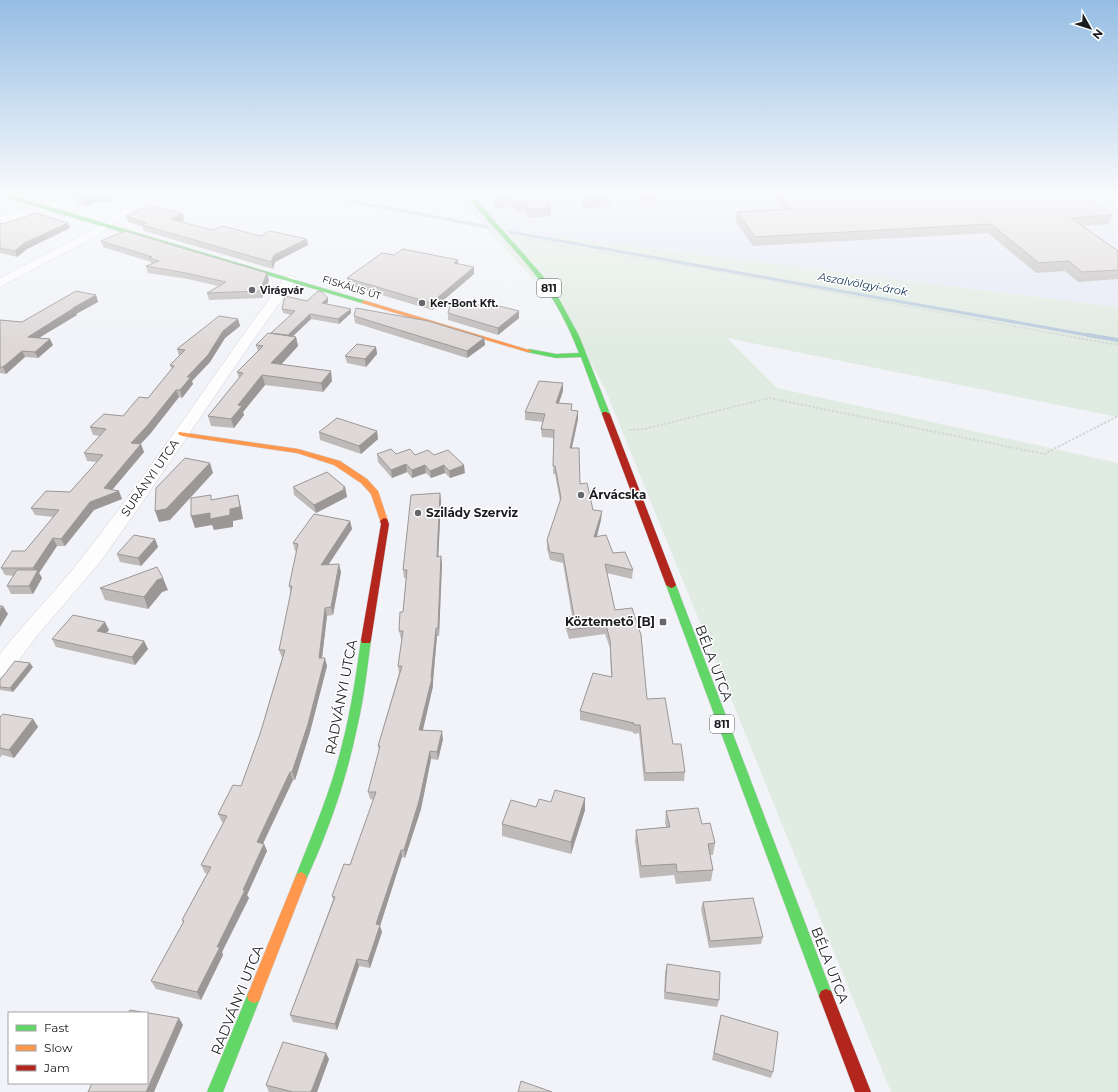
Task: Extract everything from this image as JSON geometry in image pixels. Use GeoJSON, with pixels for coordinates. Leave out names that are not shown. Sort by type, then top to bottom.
{"type":"FeatureCollection","features":[{"type":"Feature","properties":{"kind":"street"},"geometry":{"type":"LineString","coordinates":[[0,284],[74,243]]}},
{"type":"Feature","properties":{"kind":"street","name":"FISKÁLIS ÚT"},"geometry":{"type":"LineString","coordinates":[[166,243],[542,355],[563,357],[583,355]]}},
{"type":"Feature","properties":{"kind":"street","name":"811"},"geometry":{"type":"LineString","coordinates":[[511,243],[535,270],[555,297],[573,330],[583,355]]}},
{"type":"Feature","properties":{"kind":"street","name":"SURÁNYI UTCA"},"geometry":{"type":"LineString","coordinates":[[0,669],[29,632],[94,556],[290,280]]}},
{"type":"Feature","properties":{"kind":"street","name":"BÉLA UTCA"},"geometry":{"type":"LineString","coordinates":[[583,355],[863,1092]]}},
{"type":"Feature","properties":{"kind":"street","name":"RADVÁNYI UTCA"},"geometry":{"type":"LineString","coordinates":[[182,434],[298,451],[337,462],[364,481],[375,493],[386,524],[352,728],[339,774],[318,836],[215,1092]]}},
{"type":"Feature","properties":{"kind":"path"},"geometry":{"type":"LineString","coordinates":[[549,243],[706,269],[1118,345]]}},
{"type":"Feature","properties":{"kind":"path"},"geometry":{"type":"LineString","coordinates":[[644,429],[769,398],[1044,454],[1118,416]]}},
{"type":"Feature","properties":{"kind":"shaded area"},"geometry":{"type":"Polygon","coordinates":[[[500,243],[606,243],[1118,307],[1118,417],[727,338],[777,388],[1118,463],[1118,1092],[891,1092],[605,389],[563,311],[500,243]]]}},
{"type":"Feature","properties":{"kind":"shaded area"},"geometry":{"type":"Polygon","coordinates":[[[606,243],[1118,243],[1118,307],[606,243]]]}},
{"type":"Feature","properties":{"kind":"building"},"geometry":{"type":"Polygon","coordinates":[[[0,243],[24,243],[15,251],[0,248],[0,243]]]}},
{"type":"Feature","properties":{"kind":"building"},"geometry":{"type":"Polygon","coordinates":[[[107,243],[165,243],[267,273],[260,291],[207,293],[226,282],[146,266],[159,261],[149,258],[152,257],[107,243]]]}},
{"type":"Feature","properties":{"kind":"building"},"geometry":{"type":"Polygon","coordinates":[[[205,243],[299,243],[274,255],[271,262],[205,243]]]}},
{"type":"Feature","properties":{"kind":"building"},"geometry":{"type":"Polygon","coordinates":[[[1014,243],[1107,243],[1118,251],[1118,270],[1082,272],[1069,261],[1039,263],[1014,243]]]}},
{"type":"Feature","properties":{"kind":"building"},"geometry":{"type":"Polygon","coordinates":[[[403,249],[458,260],[454,263],[474,267],[431,303],[347,278],[382,253],[394,255],[403,249]]]}},
{"type":"Feature","properties":{"kind":"building"},"geometry":{"type":"Polygon","coordinates":[[[76,291],[96,295],[28,337],[50,339],[35,352],[22,351],[3,367],[0,367],[0,320],[22,322],[76,291]]]}},
{"type":"Feature","properties":{"kind":"building"},"geometry":{"type":"Polygon","coordinates":[[[318,291],[322,292],[328,298],[322,303],[351,309],[338,319],[310,314],[288,335],[271,333],[295,311],[282,309],[285,296],[307,301],[318,291]]]}},
{"type":"Feature","properties":{"kind":"building"},"geometry":{"type":"Polygon","coordinates":[[[452,298],[492,308],[495,305],[519,311],[498,328],[448,313],[452,298]]]}},
{"type":"Feature","properties":{"kind":"building"},"geometry":{"type":"Polygon","coordinates":[[[356,308],[428,321],[484,338],[467,351],[354,316],[356,308]]]}},
{"type":"Feature","properties":{"kind":"building"},"geometry":{"type":"Polygon","coordinates":[[[219,316],[238,319],[223,331],[208,355],[187,377],[191,377],[180,390],[176,390],[131,443],[141,444],[104,488],[119,491],[90,502],[61,539],[53,538],[33,568],[1,568],[12,551],[25,551],[59,510],[31,508],[46,491],[70,492],[103,455],[84,453],[106,429],[90,427],[104,414],[123,416],[139,397],[148,398],[174,366],[170,365],[185,350],[177,349],[219,316]]]}},
{"type":"Feature","properties":{"kind":"building"},"geometry":{"type":"Polygon","coordinates":[[[268,333],[296,337],[271,363],[331,371],[321,383],[262,375],[238,405],[242,406],[231,419],[208,416],[243,373],[237,372],[263,346],[256,345],[268,333]]]}},
{"type":"Feature","properties":{"kind":"building"},"geometry":{"type":"Polygon","coordinates":[[[357,344],[376,347],[365,359],[345,356],[357,344]]]}},
{"type":"Feature","properties":{"kind":"building"},"geometry":{"type":"Polygon","coordinates":[[[539,381],[563,383],[556,403],[572,404],[571,410],[578,411],[570,448],[579,448],[580,484],[587,483],[593,510],[602,511],[594,537],[606,535],[613,553],[625,552],[633,570],[605,564],[615,610],[632,608],[641,635],[647,699],[665,698],[673,744],[681,744],[685,772],[645,773],[640,725],[634,725],[634,723],[580,711],[593,673],[612,677],[610,640],[606,625],[569,630],[565,617],[574,616],[563,554],[550,552],[547,540],[561,498],[555,466],[553,466],[554,430],[541,429],[545,414],[525,412],[539,381]]]}},
{"type":"Feature","properties":{"kind":"building"},"geometry":{"type":"Polygon","coordinates":[[[337,418],[377,431],[359,446],[319,432],[337,418]]]}},
{"type":"Feature","properties":{"kind":"building"},"geometry":{"type":"Polygon","coordinates":[[[391,449],[396,454],[410,449],[415,455],[428,450],[434,455],[448,450],[464,465],[449,471],[444,465],[430,471],[425,465],[412,470],[406,464],[391,470],[377,454],[391,449]]]}},
{"type":"Feature","properties":{"kind":"building"},"geometry":{"type":"Polygon","coordinates":[[[185,458],[210,463],[166,509],[155,511],[156,488],[185,458]]]}},
{"type":"Feature","properties":{"kind":"building"},"geometry":{"type":"Polygon","coordinates":[[[327,472],[345,487],[343,488],[345,489],[314,505],[293,487],[327,472]]]}},
{"type":"Feature","properties":{"kind":"building"},"geometry":{"type":"Polygon","coordinates":[[[440,493],[437,557],[441,556],[438,628],[436,628],[432,678],[419,730],[442,731],[437,752],[430,751],[419,801],[404,850],[401,850],[376,924],[380,925],[368,961],[357,959],[335,1024],[290,1015],[335,897],[332,896],[344,864],[350,865],[376,792],[368,792],[380,746],[378,746],[402,666],[398,666],[403,631],[399,631],[400,612],[403,612],[407,570],[403,570],[411,495],[440,493]]]}},
{"type":"Feature","properties":{"kind":"building"},"geometry":{"type":"Polygon","coordinates":[[[211,495],[211,500],[238,495],[240,507],[230,509],[230,515],[210,519],[210,513],[191,516],[191,498],[211,495]]]}},
{"type":"Feature","properties":{"kind":"building"},"geometry":{"type":"Polygon","coordinates":[[[314,514],[350,521],[321,565],[339,564],[331,607],[325,608],[319,658],[325,658],[308,724],[292,772],[290,772],[257,842],[264,844],[243,890],[245,890],[217,947],[220,947],[197,992],[151,981],[184,921],[182,920],[211,867],[201,865],[227,816],[218,814],[233,785],[241,786],[260,734],[285,650],[279,650],[292,586],[289,586],[298,544],[293,543],[314,514]]]}},
{"type":"Feature","properties":{"kind":"building"},"geometry":{"type":"Polygon","coordinates":[[[134,535],[155,539],[138,558],[117,554],[134,535]]]}},
{"type":"Feature","properties":{"kind":"building"},"geometry":{"type":"Polygon","coordinates":[[[157,567],[163,578],[157,580],[144,597],[100,588],[157,567]]]}},
{"type":"Feature","properties":{"kind":"building"},"geometry":{"type":"Polygon","coordinates":[[[17,570],[38,570],[29,586],[7,586],[17,570]]]}},
{"type":"Feature","properties":{"kind":"building"},"geometry":{"type":"Polygon","coordinates":[[[73,615],[105,622],[97,631],[144,641],[132,657],[52,639],[73,615]]]}},
{"type":"Feature","properties":{"kind":"building"},"geometry":{"type":"Polygon","coordinates":[[[15,661],[30,663],[10,688],[0,687],[0,680],[15,661]]]}},
{"type":"Feature","properties":{"kind":"building"},"geometry":{"type":"Polygon","coordinates":[[[3,714],[33,719],[9,750],[0,748],[0,717],[3,714]]]}},
{"type":"Feature","properties":{"kind":"building"},"geometry":{"type":"Polygon","coordinates":[[[555,790],[585,798],[571,842],[502,824],[511,800],[536,807],[539,799],[551,802],[555,790]]]}},
{"type":"Feature","properties":{"kind":"building"},"geometry":{"type":"Polygon","coordinates":[[[698,808],[702,824],[710,823],[715,843],[708,844],[713,870],[677,872],[676,864],[641,866],[636,830],[670,827],[666,811],[698,808]]]}},
{"type":"Feature","properties":{"kind":"building"},"geometry":{"type":"Polygon","coordinates":[[[753,898],[763,937],[710,941],[703,902],[753,898]]]}},
{"type":"Feature","properties":{"kind":"building"},"geometry":{"type":"Polygon","coordinates":[[[667,964],[720,972],[719,1000],[665,992],[667,964]]]}},
{"type":"Feature","properties":{"kind":"building"},"geometry":{"type":"Polygon","coordinates":[[[130,1010],[142,1012],[129,1012],[130,1010]]]}},
{"type":"Feature","properties":{"kind":"building"},"geometry":{"type":"Polygon","coordinates":[[[148,1013],[179,1018],[146,1092],[88,1092],[92,1084],[148,1084],[148,1013]]]}},
{"type":"Feature","properties":{"kind":"building"},"geometry":{"type":"Polygon","coordinates":[[[721,1015],[778,1032],[773,1072],[714,1053],[721,1015]]]}},
{"type":"Feature","properties":{"kind":"building"},"geometry":{"type":"Polygon","coordinates":[[[283,1042],[326,1053],[311,1092],[293,1092],[266,1085],[283,1042]]]}},
{"type":"Feature","properties":{"kind":"building"},"geometry":{"type":"Polygon","coordinates":[[[521,1081],[552,1092],[518,1092],[521,1081]]]}},
{"type":"Feature","properties":{"kind":"waterway","name":"Aszalvölgyi-árok"},"geometry":{"type":"LineString","coordinates":[[571,243],[1093,336]]}},
{"type":"Feature","properties":{"kind":"waterway","name":"Aszalvölgyi-árok"},"geometry":{"type":"LineString","coordinates":[[1088,335],[1118,340]]}},
{"type":"Feature","properties":{"kind":"traffic: fast"},"geometry":{"type":"LineString","coordinates":[[165,243],[364,302]]}},
{"type":"Feature","properties":{"kind":"traffic: fast"},"geometry":{"type":"LineString","coordinates":[[511,243],[540,276],[555,297],[576,336],[606,414]]}},
{"type":"Feature","properties":{"kind":"traffic: fast"},"geometry":{"type":"LineString","coordinates":[[529,351],[556,356],[583,355]]}},
{"type":"Feature","properties":{"kind":"traffic: fast"},"geometry":{"type":"LineString","coordinates":[[671,585],[826,996]]}},
{"type":"Feature","properties":{"kind":"traffic: fast"},"geometry":{"type":"LineString","coordinates":[[301,878],[330,804],[342,766],[352,727],[366,640]]}},
{"type":"Feature","properties":{"kind":"traffic: fast"},"geometry":{"type":"LineString","coordinates":[[215,1092],[254,996]]}},
{"type":"Feature","properties":{"kind":"traffic: slow"},"geometry":{"type":"LineString","coordinates":[[364,302],[529,351]]}},
{"type":"Feature","properties":{"kind":"traffic: slow"},"geometry":{"type":"LineString","coordinates":[[182,434],[298,451],[337,463],[364,481],[375,493],[384,521]]}},
{"type":"Feature","properties":{"kind":"traffic: slow"},"geometry":{"type":"LineString","coordinates":[[254,996],[301,878]]}},
{"type":"Feature","properties":{"kind":"traffic: jam"},"geometry":{"type":"LineString","coordinates":[[606,414],[671,585]]}},
{"type":"Feature","properties":{"kind":"traffic: jam"},"geometry":{"type":"LineString","coordinates":[[366,640],[385,524],[384,521]]}},
{"type":"Feature","properties":{"kind":"traffic: jam"},"geometry":{"type":"LineString","coordinates":[[826,996],[863,1092]]}},
{"type":"Feature","properties":{"kind":"place","name":"Virágvár"},"geometry":{"type":"Point","coordinates":[252,290]}},
{"type":"Feature","properties":{"kind":"place","name":"Ker-Bont Kft."},"geometry":{"type":"Point","coordinates":[422,303]}},
{"type":"Feature","properties":{"kind":"place","name":"Árvácska"},"geometry":{"type":"Point","coordinates":[581,495]}},
{"type":"Feature","properties":{"kind":"place","name":"Szilády Szerviz"},"geometry":{"type":"Point","coordinates":[418,513]}},
{"type":"Feature","properties":{"kind":"place","name":"Köztemető [B]"},"geometry":{"type":"Point","coordinates":[663,622]}}]}
